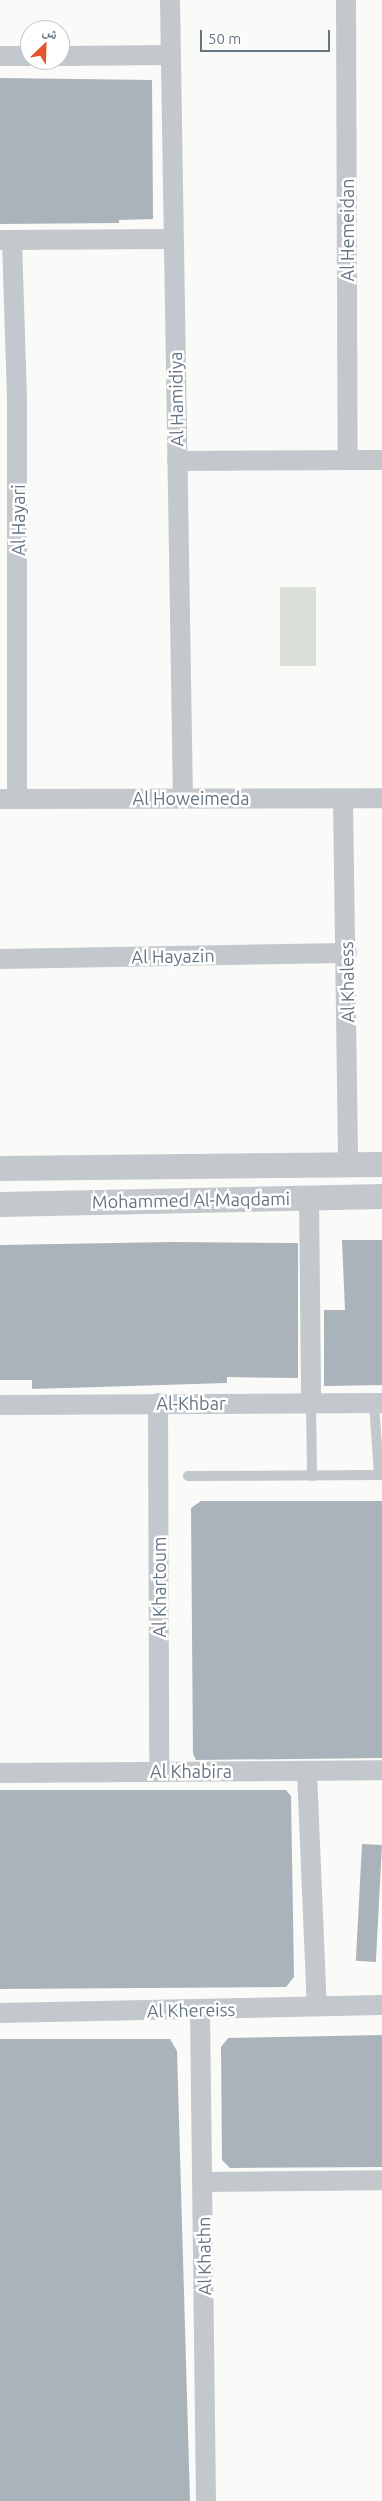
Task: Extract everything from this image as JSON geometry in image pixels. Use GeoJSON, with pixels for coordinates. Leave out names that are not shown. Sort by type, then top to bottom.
{"type":"FeatureCollection","features":[{"type":"Feature","properties":{"kind":"street","name":"Al Hamidiya"},"geometry":{"type":"LineString","coordinates":[[170,0],[183,798]]}},
{"type":"Feature","properties":{"kind":"street","name":"Al Hemeidan"},"geometry":{"type":"LineString","coordinates":[[346,0],[348,460]]}},
{"type":"Feature","properties":{"kind":"street"},"geometry":{"type":"LineString","coordinates":[[70,56],[170,54]]}},
{"type":"Feature","properties":{"kind":"street"},"geometry":{"type":"LineString","coordinates":[[0,56],[20,56]]}},
{"type":"Feature","properties":{"kind":"street"},"geometry":{"type":"LineString","coordinates":[[6,240],[174,239]]}},
{"type":"Feature","properties":{"kind":"street","name":"Al Hayari"},"geometry":{"type":"LineString","coordinates":[[6,240],[9,399],[9,799]]}},
{"type":"Feature","properties":{"kind":"street"},"geometry":{"type":"LineString","coordinates":[[177,461],[382,460]]}},
{"type":"Feature","properties":{"kind":"street","name":"Al Howeimeda"},"geometry":{"type":"LineString","coordinates":[[9,799],[382,798]]}},
{"type":"Feature","properties":{"kind":"street","name":"Al Khaless"},"geometry":{"type":"LineString","coordinates":[[343,799],[347,953],[348,1165]]}},
{"type":"Feature","properties":{"kind":"street","name":"Al Hayazin"},"geometry":{"type":"LineString","coordinates":[[0,959],[347,953]]}},
{"type":"Feature","properties":{"kind":"street","name":"Mohammed Al-Maqdami"},"geometry":{"type":"LineString","coordinates":[[0,1168],[382,1164]]}},
{"type":"Feature","properties":{"kind":"street","name":"Mohammed Al-Maqdami"},"geometry":{"type":"LineString","coordinates":[[0,1204],[382,1196]]}},
{"type":"Feature","properties":{"kind":"street"},"geometry":{"type":"LineString","coordinates":[[309,1198],[311,1402]]}},
{"type":"Feature","properties":{"kind":"street","name":"Al Khartoum"},"geometry":{"type":"LineString","coordinates":[[158,1403],[159,1771]]}},
{"type":"Feature","properties":{"kind":"street","name":"Al-Khbar"},"geometry":{"type":"LineString","coordinates":[[0,1405],[378,1403]]}},
{"type":"Feature","properties":{"kind":"street","name":"Al Khabira"},"geometry":{"type":"LineString","coordinates":[[0,1773],[382,1770]]}},
{"type":"Feature","properties":{"kind":"street"},"geometry":{"type":"LineString","coordinates":[[307,1772],[317,2006]]}},
{"type":"Feature","properties":{"kind":"street","name":"Al Khereiss"},"geometry":{"type":"LineString","coordinates":[[0,2013],[382,2005]]}},
{"type":"Feature","properties":{"kind":"street","name":"Al Khathn"},"geometry":{"type":"LineString","coordinates":[[200,2010],[206,2501]]}},
{"type":"Feature","properties":{"kind":"street"},"geometry":{"type":"LineString","coordinates":[[203,2182],[382,2180]]}},
{"type":"Feature","properties":{"kind":"lane"},"geometry":{"type":"LineString","coordinates":[[311,1402],[312,1476]]}},
{"type":"Feature","properties":{"kind":"lane"},"geometry":{"type":"LineString","coordinates":[[188,1476],[381,1475],[378,1403]]}},
{"type":"Feature","properties":{"kind":"shaded area"},"geometry":{"type":"Polygon","coordinates":[[[280,587],[316,587],[316,666],[280,666],[280,587]]]}},
{"type":"Feature","properties":{"kind":"building"},"geometry":{"type":"Polygon","coordinates":[[[0,78],[152,80],[153,219],[119,220],[119,223],[0,224],[0,78]]]}},
{"type":"Feature","properties":{"kind":"building"},"geometry":{"type":"Polygon","coordinates":[[[342,1240],[382,1240],[382,1385],[324,1386],[324,1310],[345,1310],[342,1240]]]}},
{"type":"Feature","properties":{"kind":"building"},"geometry":{"type":"Polygon","coordinates":[[[172,1242],[298,1243],[298,1378],[227,1377],[227,1383],[32,1389],[32,1380],[0,1380],[0,1245],[172,1242]]]}},
{"type":"Feature","properties":{"kind":"building"},"geometry":{"type":"Polygon","coordinates":[[[201,1501],[382,1501],[382,1758],[196,1760],[193,1754],[191,1508],[201,1501]]]}},
{"type":"Feature","properties":{"kind":"building"},"geometry":{"type":"Polygon","coordinates":[[[0,1790],[286,1790],[291,1796],[294,1977],[286,1987],[0,1989],[0,1790]]]}},
{"type":"Feature","properties":{"kind":"building"},"geometry":{"type":"Polygon","coordinates":[[[362,1844],[382,1845],[376,1962],[356,1961],[362,1844]]]}},
{"type":"Feature","properties":{"kind":"building"},"geometry":{"type":"Polygon","coordinates":[[[382,2035],[382,2167],[230,2168],[222,2160],[221,2047],[228,2038],[382,2035]]]}},
{"type":"Feature","properties":{"kind":"building"},"geometry":{"type":"Polygon","coordinates":[[[0,2039],[170,2039],[177,2051],[190,2501],[0,2501],[0,2039]]]}}]}
